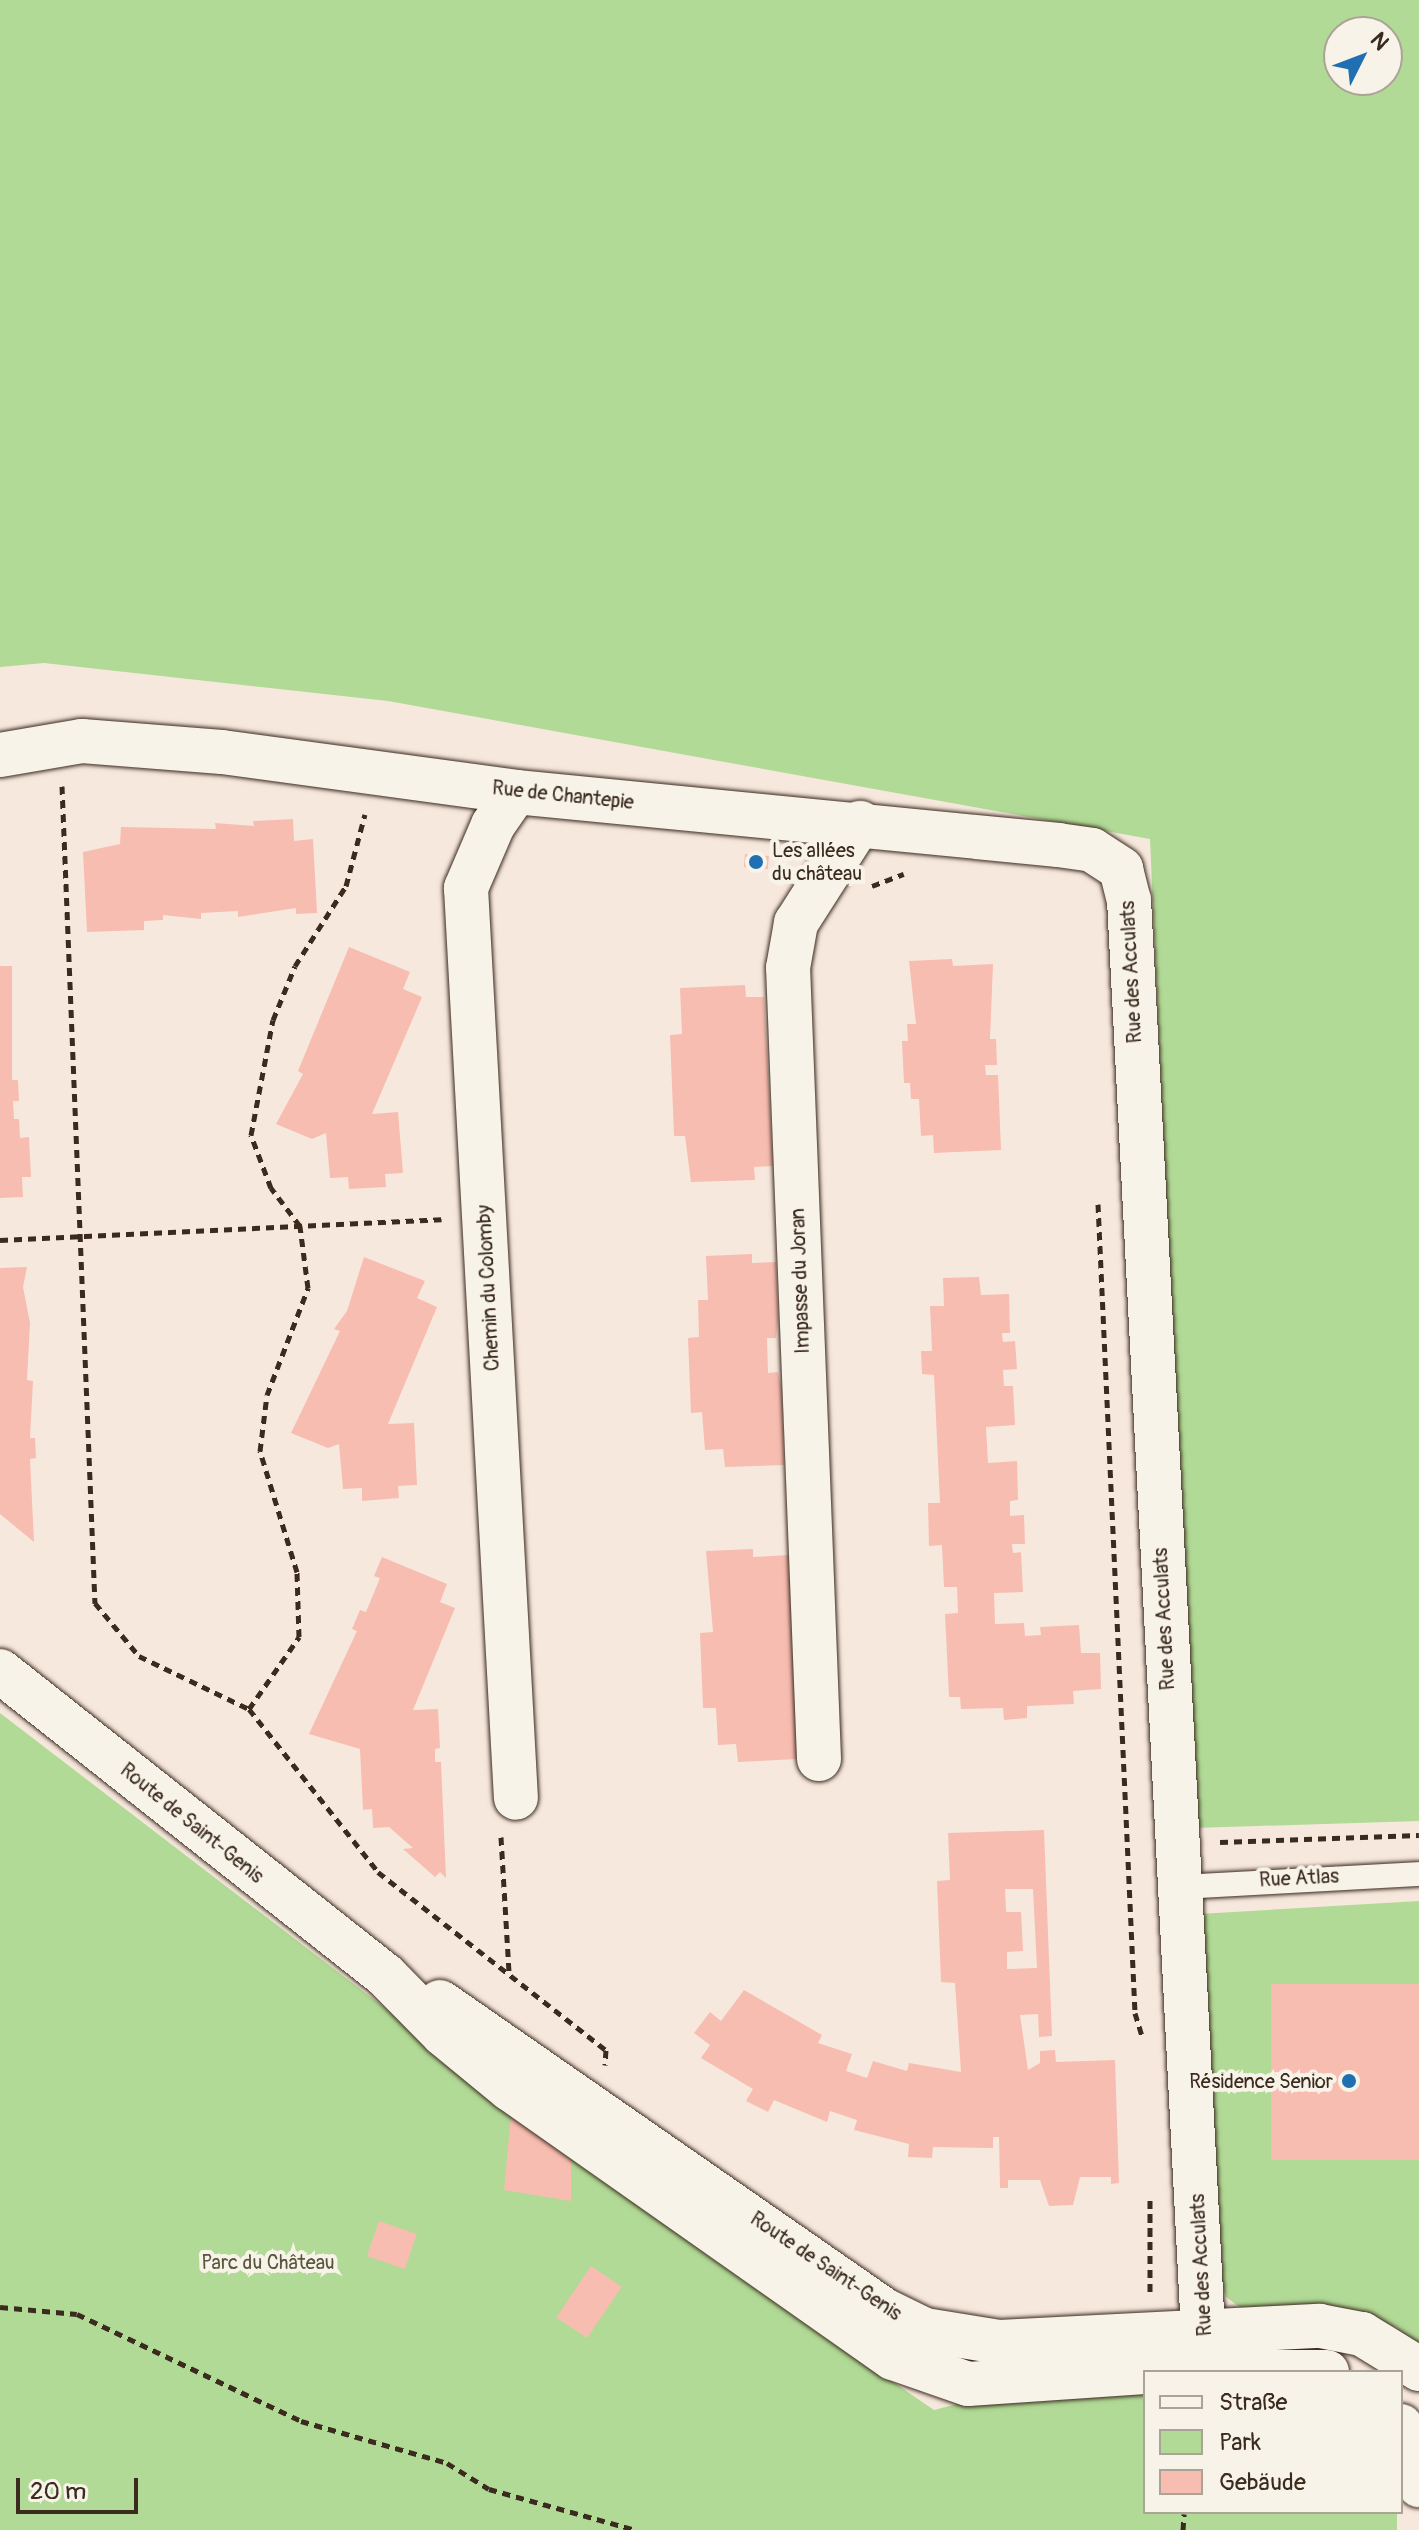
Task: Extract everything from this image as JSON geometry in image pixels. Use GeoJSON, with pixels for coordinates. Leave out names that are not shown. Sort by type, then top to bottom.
{"type":"FeatureCollection","features":[{"type":"Feature","properties":{"kind":"street","name":"Rue de Chantepie"},"geometry":{"type":"LineString","coordinates":[[0,755],[60,745],[222,752],[516,792],[860,823],[1092,850],[1121,869]]}},
{"type":"Feature","properties":{"kind":"street","name":"Chemin du Colomby"},"geometry":{"type":"LineString","coordinates":[[516,792],[493,825],[466,888],[516,1798]]}},
{"type":"Feature","properties":{"kind":"street","name":"Impasse du Joran"},"geometry":{"type":"LineString","coordinates":[[819,1759],[788,968],[796,923],[860,823]]}},
{"type":"Feature","properties":{"kind":"street","name":"Rue des Acculats"},"geometry":{"type":"LineString","coordinates":[[1121,869],[1129,900],[1176,1844],[1205,2349]]}},
{"type":"Feature","properties":{"kind":"street","name":"Route de Saint-Genis"},"geometry":{"type":"LineString","coordinates":[[0,1671],[385,1975],[443,2034],[868,2298],[925,2330],[999,2342],[1205,2349],[1316,2370]]}},
{"type":"Feature","properties":{"kind":"street","name":"Route de Saint-Genis"},"geometry":{"type":"LineString","coordinates":[[616,2143],[893,2358],[934,2377],[968,2384],[1143,2372]]}},
{"type":"Feature","properties":{"kind":"street","name":"Route de Saint-Genis"},"geometry":{"type":"LineString","coordinates":[[1158,2370],[1205,2349],[1320,2326],[1348,2331],[1400,2352],[1419,2369]]}},
{"type":"Feature","properties":{"kind":"street"},"geometry":{"type":"LineString","coordinates":[[1403,2433],[1419,2485]]}},
{"type":"Feature","properties":{"kind":"lane","name":"Rue Atlas"},"geometry":{"type":"LineString","coordinates":[[1179,1887],[1419,1874]]}},
{"type":"Feature","properties":{"kind":"path"},"geometry":{"type":"LineString","coordinates":[[60,745],[95,1603],[139,1656],[249,1709],[378,1872],[606,2050],[605,2073]]}},
{"type":"Feature","properties":{"kind":"path"},"geometry":{"type":"LineString","coordinates":[[249,1709],[299,1637],[302,1608],[260,1451],[267,1395],[308,1288],[300,1226],[271,1188],[251,1135],[260,1073],[295,966],[346,886],[376,773]]}},
{"type":"Feature","properties":{"kind":"path"},"geometry":{"type":"LineString","coordinates":[[827,873],[870,887],[909,872]]}},
{"type":"Feature","properties":{"kind":"path"},"geometry":{"type":"LineString","coordinates":[[1098,1197],[1135,2013],[1147,2050]]}},
{"type":"Feature","properties":{"kind":"path"},"geometry":{"type":"LineString","coordinates":[[0,1240],[483,1217]]}},
{"type":"Feature","properties":{"kind":"path"},"geometry":{"type":"LineString","coordinates":[[509,1972],[499,1794],[516,1798]]}},
{"type":"Feature","properties":{"kind":"path"},"geometry":{"type":"LineString","coordinates":[[1129,1847],[1419,1835]]}},
{"type":"Feature","properties":{"kind":"path"},"geometry":{"type":"LineString","coordinates":[[1150,2292],[1151,2182]]}},
{"type":"Feature","properties":{"kind":"path"},"geometry":{"type":"LineString","coordinates":[[0,2307],[77,2314],[301,2421],[447,2463],[489,2489],[636,2530]]}},
{"type":"Feature","properties":{"kind":"path"},"geometry":{"type":"LineString","coordinates":[[1183,2530],[1184,2514]]}},
{"type":"Feature","properties":{"kind":"green space"},"geometry":{"type":"Polygon","coordinates":[[[0,0],[1419,0],[1419,1821],[1194,1828],[1150,839],[388,701],[44,663],[0,667],[0,0]]]}},
{"type":"Feature","properties":{"kind":"green space","name":"Parc du Château"},"geometry":{"type":"Polygon","coordinates":[[[0,1713],[710,2257],[934,2410],[973,2400],[1143,2390],[1143,2514],[1397,2514],[1397,2530],[0,2530],[0,1713]]]}},
{"type":"Feature","properties":{"kind":"green space"},"geometry":{"type":"Polygon","coordinates":[[[1419,1901],[1419,2347],[1396,2327],[1339,2308],[1241,2308],[1226,2297],[1220,2278],[1199,1914],[1419,1901]]]}},
{"type":"Feature","properties":{"kind":"building"},"geometry":{"type":"Polygon","coordinates":[[[293,819],[294,841],[313,839],[317,913],[296,914],[296,908],[238,917],[238,911],[201,913],[201,919],[163,915],[163,920],[144,921],[144,930],[87,932],[83,852],[120,844],[121,827],[216,829],[215,823],[254,826],[253,821],[293,819]]]}},
{"type":"Feature","properties":{"kind":"building","name":"Les allées du château"},"geometry":{"type":"Polygon","coordinates":[[[745,854],[769,856],[768,869],[744,867],[745,854]]]}},
{"type":"Feature","properties":{"kind":"building"},"geometry":{"type":"Polygon","coordinates":[[[349,947],[410,972],[403,989],[422,997],[372,1114],[398,1112],[403,1173],[385,1174],[386,1187],[349,1189],[348,1177],[330,1178],[326,1133],[312,1139],[276,1124],[303,1074],[298,1071],[349,947]]]}},
{"type":"Feature","properties":{"kind":"building"},"geometry":{"type":"Polygon","coordinates":[[[952,959],[953,966],[993,964],[990,1039],[996,1039],[997,1065],[985,1065],[986,1075],[998,1075],[1001,1150],[934,1153],[933,1135],[921,1136],[919,1099],[911,1099],[910,1083],[904,1083],[902,1041],[908,1041],[907,1024],[916,1024],[909,961],[952,959]]]}},
{"type":"Feature","properties":{"kind":"building"},"geometry":{"type":"Polygon","coordinates":[[[0,966],[12,966],[12,1080],[18,1080],[19,1101],[13,1101],[14,1119],[19,1119],[20,1138],[29,1137],[31,1177],[22,1177],[23,1197],[0,1198],[0,966]]]}},
{"type":"Feature","properties":{"kind":"building"},"geometry":{"type":"Polygon","coordinates":[[[745,985],[746,997],[764,997],[773,1166],[754,1167],[755,1180],[691,1182],[685,1136],[674,1136],[670,1035],[682,1034],[680,988],[745,985]]]}},
{"type":"Feature","properties":{"kind":"building"},"geometry":{"type":"Polygon","coordinates":[[[752,1254],[752,1263],[776,1262],[778,1319],[776,1338],[767,1338],[768,1373],[778,1372],[782,1390],[784,1465],[725,1467],[723,1449],[705,1450],[702,1412],[691,1413],[688,1338],[699,1337],[698,1300],[708,1300],[706,1256],[752,1254]]]}},
{"type":"Feature","properties":{"kind":"building"},"geometry":{"type":"Polygon","coordinates":[[[364,1257],[425,1281],[417,1298],[437,1307],[388,1424],[414,1423],[417,1485],[398,1486],[399,1498],[362,1501],[362,1488],[343,1489],[339,1444],[328,1448],[291,1433],[340,1331],[334,1329],[347,1311],[364,1257]]]}},
{"type":"Feature","properties":{"kind":"building"},"geometry":{"type":"Polygon","coordinates":[[[27,1267],[23,1287],[30,1323],[27,1380],[33,1381],[30,1438],[35,1438],[36,1458],[30,1459],[34,1542],[0,1514],[0,1268],[27,1267]]]}},
{"type":"Feature","properties":{"kind":"building"},"geometry":{"type":"Polygon","coordinates":[[[979,1277],[981,1295],[1009,1294],[1010,1333],[1002,1333],[1003,1342],[1015,1341],[1017,1369],[1003,1370],[1004,1386],[1013,1386],[1015,1425],[986,1427],[988,1463],[1017,1461],[1018,1500],[1010,1501],[1010,1516],[1024,1515],[1025,1544],[1012,1544],[1013,1553],[1021,1552],[1023,1592],[994,1593],[995,1624],[1024,1623],[1025,1636],[1041,1635],[1040,1627],[1079,1625],[1081,1653],[1100,1653],[1101,1689],[1073,1691],[1074,1704],[1027,1706],[1027,1718],[1004,1720],[1003,1708],[961,1709],[960,1697],[949,1697],[945,1614],[958,1613],[957,1587],[944,1587],[942,1545],[929,1546],[928,1503],[940,1503],[934,1375],[922,1374],[921,1351],[932,1351],[930,1306],[944,1306],[943,1278],[979,1277]]]}},
{"type":"Feature","properties":{"kind":"building"},"geometry":{"type":"Polygon","coordinates":[[[753,1549],[753,1557],[789,1555],[798,1759],[738,1762],[736,1744],[718,1745],[716,1708],[703,1708],[700,1633],[713,1632],[706,1551],[753,1549]]]}},
{"type":"Feature","properties":{"kind":"building"},"geometry":{"type":"Polygon","coordinates":[[[382,1557],[447,1584],[440,1602],[455,1608],[413,1710],[438,1709],[440,1748],[435,1749],[435,1762],[441,1762],[446,1878],[440,1872],[435,1877],[403,1849],[413,1848],[389,1827],[373,1828],[372,1809],[363,1810],[360,1749],[309,1734],[357,1631],[352,1629],[360,1610],[366,1612],[380,1578],[374,1576],[382,1557]]]}},
{"type":"Feature","properties":{"kind":"building"},"geometry":{"type":"Polygon","coordinates":[[[1044,1830],[1052,2036],[1039,2037],[1038,2014],[1020,2015],[1028,2070],[1040,2063],[1040,2051],[1055,2050],[1056,2062],[1115,2060],[1119,2183],[1111,2184],[1111,2177],[1080,2177],[1073,2205],[1049,2206],[1040,2180],[1008,2180],[1008,2188],[1000,2188],[999,2137],[993,2137],[993,2148],[933,2147],[932,2158],[908,2157],[909,2144],[854,2130],[857,2120],[830,2111],[827,2122],[774,2100],[768,2112],[746,2101],[753,2089],[701,2058],[710,2045],[694,2033],[710,2012],[721,2021],[744,1990],[822,2035],[818,2043],[852,2054],[846,2071],[867,2078],[873,2061],[907,2071],[909,2063],[961,2072],[955,1983],[941,1982],[937,1881],[950,1880],[948,1833],[1044,1830]],[[1005,1889],[1006,1912],[1021,1912],[1023,1951],[1007,1952],[1007,1969],[1037,1968],[1033,1889],[1005,1889]]]}},
{"type":"Feature","properties":{"kind":"building","name":"Résidence Senior"},"geometry":{"type":"Polygon","coordinates":[[[1271,1984],[1419,1984],[1419,2160],[1271,2160],[1271,1984]]]}},
{"type":"Feature","properties":{"kind":"building"},"geometry":{"type":"Polygon","coordinates":[[[511,2115],[571,2160],[571,2201],[504,2190],[511,2115]]]}},
{"type":"Feature","properties":{"kind":"building"},"geometry":{"type":"Polygon","coordinates":[[[379,2221],[417,2234],[405,2269],[367,2256],[379,2221]]]}},
{"type":"Feature","properties":{"kind":"building"},"geometry":{"type":"Polygon","coordinates":[[[591,2266],[622,2287],[587,2338],[556,2317],[591,2266]]]}},
{"type":"Feature","properties":{"kind":"place","name":"Les allées du château"},"geometry":{"type":"Point","coordinates":[756,862]}},
{"type":"Feature","properties":{"kind":"place","name":"Résidence Senior"},"geometry":{"type":"Point","coordinates":[1349,2081]}}]}
